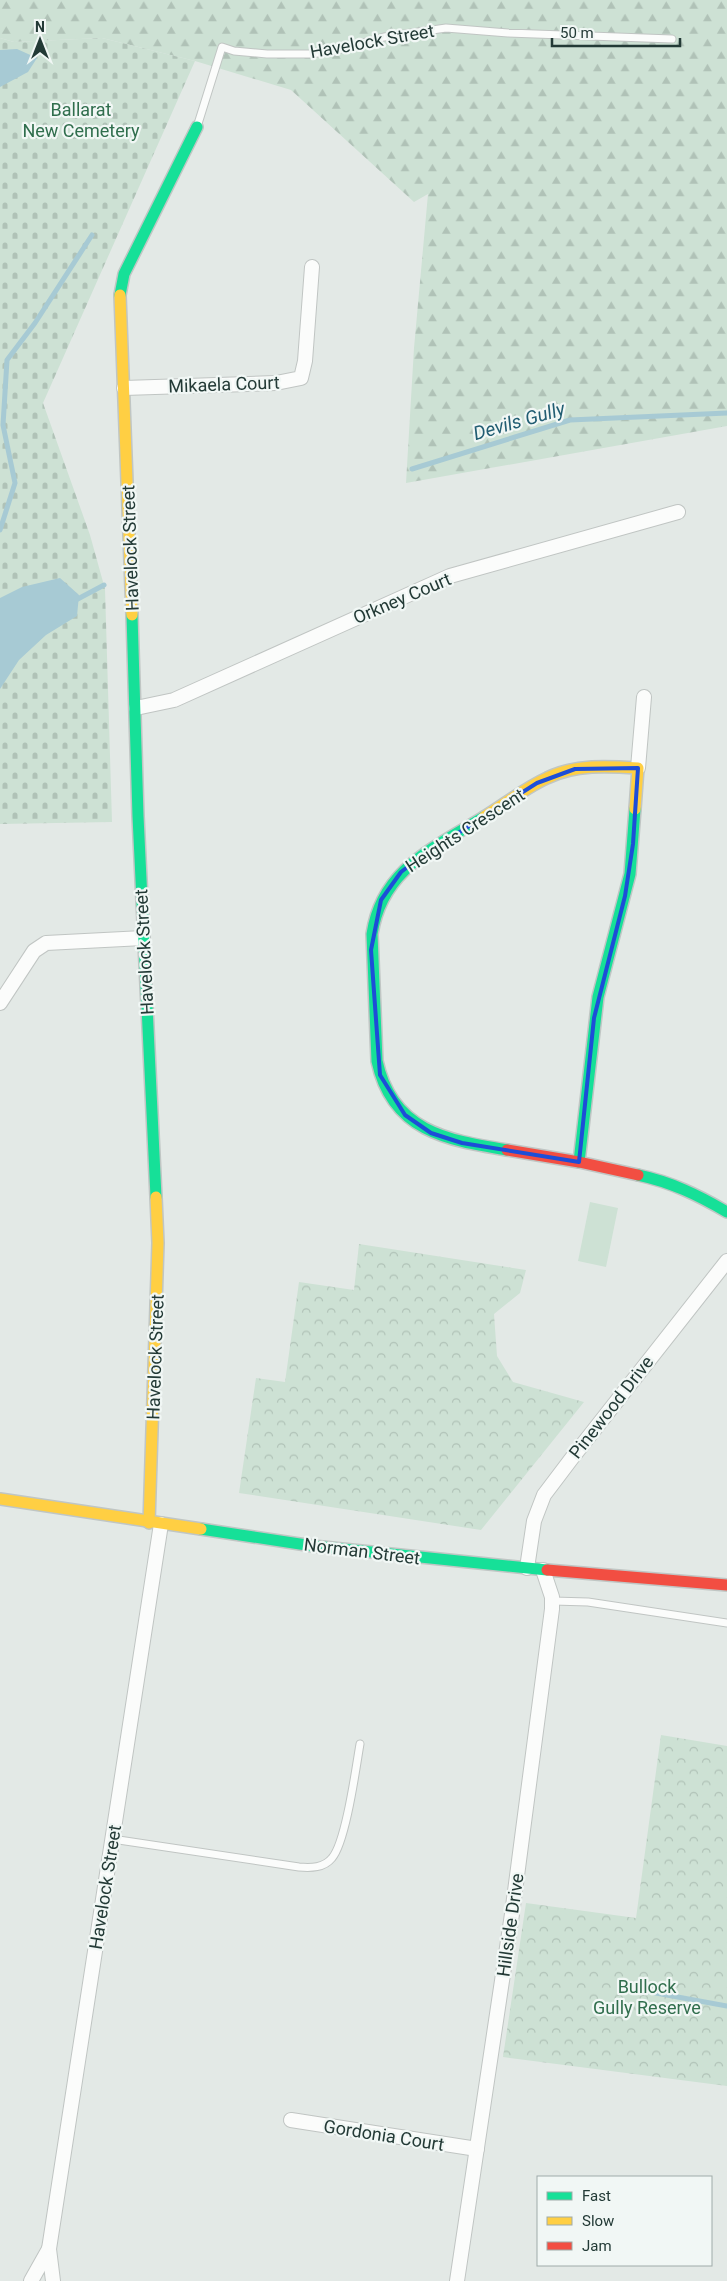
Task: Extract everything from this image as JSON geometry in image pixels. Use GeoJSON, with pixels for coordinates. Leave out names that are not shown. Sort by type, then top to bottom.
{"type":"FeatureCollection","features":[{"type":"Feature","properties":{"kind":"street","name":"Havelock Street"},"geometry":{"type":"LineString","coordinates":[[53,2281],[49,2249],[112,1839],[155,1523],[158,1243],[143,938],[120,295],[124,274],[197,127]]}},
{"type":"Feature","properties":{"kind":"street","name":"Mikaela Court"},"geometry":{"type":"LineString","coordinates":[[124,388],[276,383],[301,378],[305,362],[312,267]]}},
{"type":"Feature","properties":{"kind":"street","name":"Orkney Court"},"geometry":{"type":"LineString","coordinates":[[136,708],[174,700],[450,576],[678,512]]}},
{"type":"Feature","properties":{"kind":"street"},"geometry":{"type":"LineString","coordinates":[[579,1162],[597,1004],[630,874],[644,697]]}},
{"type":"Feature","properties":{"kind":"street","name":"Heights Crescent"},"geometry":{"type":"LineString","coordinates":[[638,768],[575,769],[554,774],[531,786],[422,856],[401,872],[381,900],[372,934],[377,1061],[386,1088],[406,1116],[418,1126],[445,1139],[579,1162],[678,1185],[694,1192],[727,1212]]}},
{"type":"Feature","properties":{"kind":"street"},"geometry":{"type":"LineString","coordinates":[[0,1003],[34,950],[46,943],[143,938]]}},
{"type":"Feature","properties":{"kind":"street","name":"Pinewood Drive"},"geometry":{"type":"LineString","coordinates":[[527,1568],[534,1521],[544,1495],[727,1261]]}},
{"type":"Feature","properties":{"kind":"street","name":"Norman Street"},"geometry":{"type":"LineString","coordinates":[[0,1499],[313,1546],[543,1570],[727,1585]]}},
{"type":"Feature","properties":{"kind":"street","name":"Hillside Drive"},"geometry":{"type":"LineString","coordinates":[[458,2281],[512,1914],[553,1601],[543,1570]]}},
{"type":"Feature","properties":{"kind":"street","name":"Gordonia Court"},"geometry":{"type":"LineString","coordinates":[[291,2120],[477,2149]]}},
{"type":"Feature","properties":{"kind":"street","name":"Havelock Street"},"geometry":{"type":"LineString","coordinates":[[31,2281],[49,2249]]}},
{"type":"Feature","properties":{"kind":"lane","name":"Havelock Street"},"geometry":{"type":"LineString","coordinates":[[197,127],[222,47],[267,54],[310,54],[384,37],[446,28],[508,33],[672,39]]}},
{"type":"Feature","properties":{"kind":"lane"},"geometry":{"type":"LineString","coordinates":[[553,1601],[588,1602],[727,1624]]}},
{"type":"Feature","properties":{"kind":"lane"},"geometry":{"type":"LineString","coordinates":[[112,1839],[299,1867],[314,1868],[324,1865],[332,1859],[338,1847],[360,1744]]}},
{"type":"Feature","properties":{"kind":"highlighted area"},"geometry":{"type":"Polygon","coordinates":[[[638,768],[633,844],[625,896],[594,1018],[579,1162],[462,1143],[431,1133],[405,1115],[380,1075],[371,950],[381,900],[401,872],[422,856],[537,783],[575,769],[638,768]]]}},
{"type":"Feature","properties":{"kind":"green space"},"geometry":{"type":"Polygon","coordinates":[[[0,0],[727,0],[727,426],[406,483],[414,348],[428,194],[414,202],[291,90],[195,61],[102,38],[14,42],[0,38],[0,0]]]}},
{"type":"Feature","properties":{"kind":"green space","name":"Ballarat New Cemetery"},"geometry":{"type":"Polygon","coordinates":[[[0,38],[14,42],[102,38],[195,61],[43,403],[90,535],[105,589],[112,822],[0,824],[0,38]]]}},
{"type":"Feature","properties":{"kind":"green space"},"geometry":{"type":"Polygon","coordinates":[[[590,1202],[618,1208],[606,1267],[578,1261],[590,1202]]]}},
{"type":"Feature","properties":{"kind":"green space"},"geometry":{"type":"Polygon","coordinates":[[[359,1244],[526,1270],[520,1293],[494,1314],[497,1356],[513,1382],[584,1402],[481,1530],[239,1493],[256,1378],[285,1382],[299,1282],[354,1290],[359,1244]]]}},
{"type":"Feature","properties":{"kind":"green space","name":"Bullock Gully Reserve"},"geometry":{"type":"Polygon","coordinates":[[[661,1735],[727,1746],[727,2086],[503,2057],[526,1903],[636,1918],[661,1735]]]}},
{"type":"Feature","properties":{"kind":"water"},"geometry":{"type":"Polygon","coordinates":[[[17,49],[37,58],[28,72],[0,87],[0,50],[17,49]]]}},
{"type":"Feature","properties":{"kind":"water"},"geometry":{"type":"Polygon","coordinates":[[[60,578],[79,595],[77,616],[46,635],[19,660],[0,689],[0,598],[22,587],[60,578]]]}},
{"type":"Feature","properties":{"kind":"waterway"},"geometry":{"type":"LineString","coordinates":[[0,530],[15,483],[3,425],[7,360],[35,323],[92,235]]}},
{"type":"Feature","properties":{"kind":"waterway","name":"Devils Gully"},"geometry":{"type":"LineString","coordinates":[[412,469],[570,420],[727,413]]}},
{"type":"Feature","properties":{"kind":"waterway","name":"Devils Gully"},"geometry":{"type":"LineString","coordinates":[[74,601],[104,585]]}},
{"type":"Feature","properties":{"kind":"waterway"},"geometry":{"type":"LineString","coordinates":[[623,1987],[727,2006]]}},
{"type":"Feature","properties":{"kind":"traffic: fast"},"geometry":{"type":"LineString","coordinates":[[120,295],[124,274],[197,127]]}},
{"type":"Feature","properties":{"kind":"traffic: fast"},"geometry":{"type":"LineString","coordinates":[[132,615],[138,816],[156,1197]]}},
{"type":"Feature","properties":{"kind":"traffic: fast"},"geometry":{"type":"LineString","coordinates":[[579,1162],[598,997],[630,874],[635,809]]}},
{"type":"Feature","properties":{"kind":"traffic: fast"},"geometry":{"type":"LineString","coordinates":[[484,817],[447,839],[413,863],[387,893],[378,912],[372,934],[377,1061],[384,1085],[395,1103],[409,1117],[425,1128],[463,1142],[507,1150]]}},
{"type":"Feature","properties":{"kind":"traffic: fast"},"geometry":{"type":"LineString","coordinates":[[638,1175],[662,1181],[684,1190],[727,1212]]}},
{"type":"Feature","properties":{"kind":"traffic: fast"},"geometry":{"type":"LineString","coordinates":[[201,1529],[313,1546],[547,1570]]}},
{"type":"Feature","properties":{"kind":"traffic: slow"},"geometry":{"type":"LineString","coordinates":[[120,295],[132,615]]}},
{"type":"Feature","properties":{"kind":"traffic: slow"},"geometry":{"type":"LineString","coordinates":[[484,817],[523,791],[547,778],[569,770],[592,767],[638,768],[635,809]]}},
{"type":"Feature","properties":{"kind":"traffic: slow"},"geometry":{"type":"LineString","coordinates":[[149,1523],[158,1243],[156,1197]]}},
{"type":"Feature","properties":{"kind":"traffic: slow"},"geometry":{"type":"LineString","coordinates":[[0,1499],[201,1529]]}},
{"type":"Feature","properties":{"kind":"traffic: jam"},"geometry":{"type":"LineString","coordinates":[[507,1150],[579,1162],[638,1175]]}},
{"type":"Feature","properties":{"kind":"traffic: jam"},"geometry":{"type":"LineString","coordinates":[[547,1570],[727,1585]]}}]}
